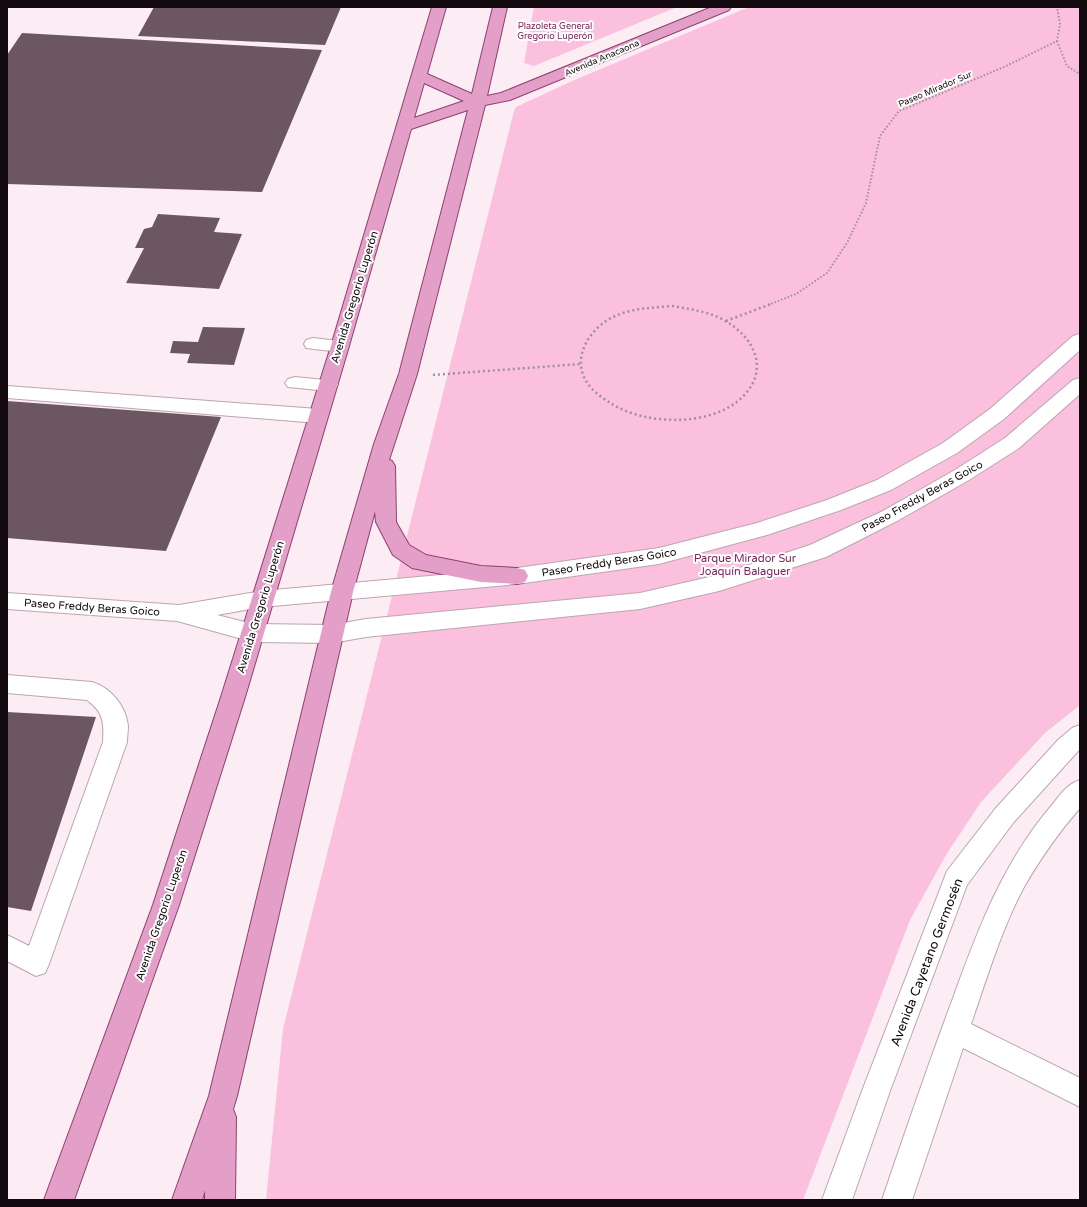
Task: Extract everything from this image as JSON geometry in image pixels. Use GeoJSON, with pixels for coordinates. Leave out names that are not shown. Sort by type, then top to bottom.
{"type":"FeatureCollection","features":[{"type":"Feature","properties":{"kind":"main road","name":"Avenida Gregorio Luperón"},"geometry":{"type":"LineString","coordinates":[[59,1200],[166,905],[234,697],[262,598],[340,346],[439,7]]}},
{"type":"Feature","properties":{"kind":"main road"},"geometry":{"type":"LineString","coordinates":[[187,1200],[223,1096],[342,592],[384,444],[408,374],[478,102],[500,7]]}},
{"type":"Feature","properties":{"kind":"main road","name":"Avenida Anacaona"},"geometry":{"type":"LineString","coordinates":[[405,126],[478,102],[505,97],[724,7]]}},
{"type":"Feature","properties":{"kind":"main road"},"geometry":{"type":"LineString","coordinates":[[420,76],[478,102]]}},
{"type":"Feature","properties":{"kind":"main road"},"geometry":{"type":"LineString","coordinates":[[384,444],[386,522],[401,550],[420,562],[482,574],[517,576]]}},
{"type":"Feature","properties":{"kind":"main road"},"geometry":{"type":"LineString","coordinates":[[220,1200],[223,1096]]}},
{"type":"Feature","properties":{"kind":"street","name":"Paseo Freddy Beras Goico"},"geometry":{"type":"LineString","coordinates":[[177,613],[262,598],[517,576],[659,556],[768,528],[834,505],[884,485],[950,448],[997,414],[1080,340]]}},
{"type":"Feature","properties":{"kind":"street"},"geometry":{"type":"LineString","coordinates":[[313,344],[340,346]]}},
{"type":"Feature","properties":{"kind":"street"},"geometry":{"type":"LineString","coordinates":[[295,382],[328,385]]}},
{"type":"Feature","properties":{"kind":"street","name":"Paseo Freddy Beras Goico"},"geometry":{"type":"LineString","coordinates":[[7,601],[177,613],[253,633],[332,634],[366,628],[640,601],[719,583],[818,551],[890,516],[962,475],[1012,443],[1080,384]]}},
{"type":"Feature","properties":{"kind":"street"},"geometry":{"type":"LineString","coordinates":[[7,392],[318,416]]}},
{"type":"Feature","properties":{"kind":"street"},"geometry":{"type":"LineString","coordinates":[[7,684],[92,691],[104,700],[112,712],[116,726],[115,742],[36,964],[7,947]]}},
{"type":"Feature","properties":{"kind":"street","name":"Avenida Cayetano Germosén"},"geometry":{"type":"LineString","coordinates":[[837,1200],[876,1091],[956,879],[1004,816],[1066,747],[1080,734]]}},
{"type":"Feature","properties":{"kind":"street"},"geometry":{"type":"LineString","coordinates":[[897,1200],[955,1030],[996,920],[1015,879],[1050,825],[1080,790]]}},
{"type":"Feature","properties":{"kind":"street"},"geometry":{"type":"LineString","coordinates":[[955,1030],[1080,1093]]}},
{"type":"Feature","properties":{"kind":"path"},"geometry":{"type":"LineString","coordinates":[[1056,7],[1060,24],[1057,40],[1067,66],[1080,74]]}},
{"type":"Feature","properties":{"kind":"path","name":"Paseo Mirador Sur"},"geometry":{"type":"LineString","coordinates":[[726,322],[796,294],[827,273],[847,243],[866,203],[880,136],[899,111],[1004,67],[1057,40]]}},
{"type":"Feature","properties":{"kind":"path"},"geometry":{"type":"LineString","coordinates":[[672,306],[701,311],[726,322],[746,337],[757,356],[757,376],[746,395],[724,410],[696,419],[664,420],[632,414],[605,401],[587,384],[580,364],[583,345],[596,328],[616,315],[643,308],[672,306]]}},
{"type":"Feature","properties":{"kind":"path"},"geometry":{"type":"LineString","coordinates":[[408,374],[440,376],[580,364]]}},
{"type":"Feature","properties":{"kind":"green space","name":"Plazoleta General Gregorio Luperón"},"geometry":{"type":"Polygon","coordinates":[[[534,7],[677,7],[534,66],[524,63],[534,7]]]}},
{"type":"Feature","properties":{"kind":"green space","name":"Parque Mirador Sur Joaquín Balaguer"},"geometry":{"type":"Polygon","coordinates":[[[749,7],[1080,7],[1080,705],[1045,733],[981,802],[946,855],[910,920],[803,1200],[266,1200],[283,1029],[514,111],[516,107],[572,81],[749,7]]]}},
{"type":"Feature","properties":{"kind":"building"},"geometry":{"type":"Polygon","coordinates":[[[154,7],[341,7],[325,45],[138,36],[154,7]]]}},
{"type":"Feature","properties":{"kind":"building"},"geometry":{"type":"Polygon","coordinates":[[[22,33],[322,50],[262,192],[7,184],[7,55],[22,33]]]}},
{"type":"Feature","properties":{"kind":"building"},"geometry":{"type":"Polygon","coordinates":[[[158,214],[220,218],[214,232],[242,234],[219,289],[126,283],[144,248],[135,248],[144,229],[152,227],[158,214]]]}},
{"type":"Feature","properties":{"kind":"building"},"geometry":{"type":"Polygon","coordinates":[[[203,327],[245,328],[234,365],[187,363],[190,354],[170,353],[173,341],[198,342],[203,327]]]}},
{"type":"Feature","properties":{"kind":"building"},"geometry":{"type":"Polygon","coordinates":[[[7,401],[221,417],[166,551],[7,538],[7,401]]]}},
{"type":"Feature","properties":{"kind":"building"},"geometry":{"type":"Polygon","coordinates":[[[7,712],[96,717],[31,911],[7,907],[7,712]]]}}]}
